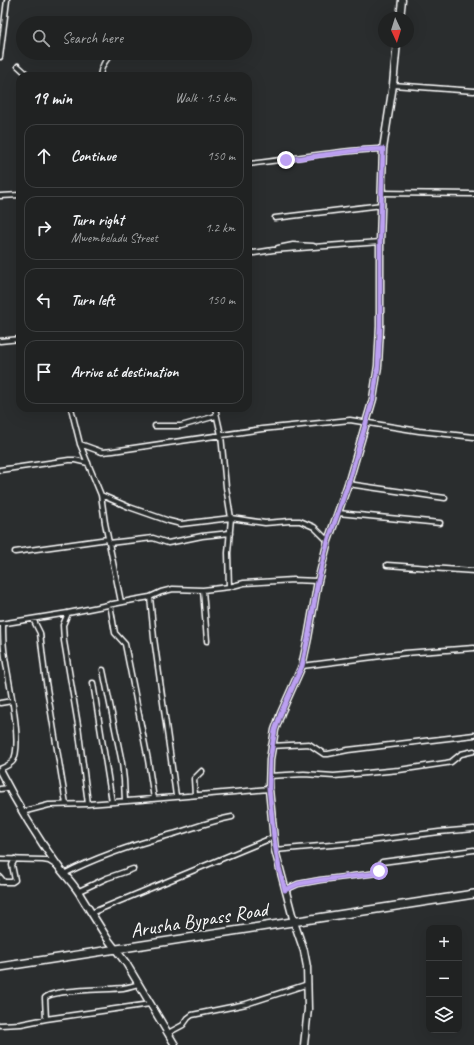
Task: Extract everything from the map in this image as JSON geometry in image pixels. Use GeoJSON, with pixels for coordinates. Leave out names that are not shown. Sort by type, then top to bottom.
{"type":"FeatureCollection","features":[{"type":"Feature","properties":{"kind":"main road","name":"Arusha Bypass Road"},"geometry":{"type":"LineString","coordinates":[[0,967],[474,894]]}},
{"type":"Feature","properties":{"kind":"street"},"geometry":{"type":"LineString","coordinates":[[0,56],[7,0]]}},
{"type":"Feature","properties":{"kind":"street"},"geometry":{"type":"LineString","coordinates":[[401,12],[402,0]]}},
{"type":"Feature","properties":{"kind":"street"},"geometry":{"type":"LineString","coordinates":[[304,1045],[308,1008],[308,984],[304,952],[285,890],[276,850],[268,776],[271,746],[281,713],[302,666],[318,581],[328,541],[348,484],[373,399],[378,366],[380,326],[380,242],[383,149],[397,48]]}},
{"type":"Feature","properties":{"kind":"street"},"geometry":{"type":"LineString","coordinates":[[100,72],[103,63],[106,60]]}},
{"type":"Feature","properties":{"kind":"street"},"geometry":{"type":"LineString","coordinates":[[18,66],[25,72]]}},
{"type":"Feature","properties":{"kind":"street"},"geometry":{"type":"LineString","coordinates":[[393,85],[474,91]]}},
{"type":"Feature","properties":{"kind":"street"},"geometry":{"type":"LineString","coordinates":[[252,164],[359,150],[383,149]]}},
{"type":"Feature","properties":{"kind":"street"},"geometry":{"type":"LineString","coordinates":[[381,192],[474,194]]}},
{"type":"Feature","properties":{"kind":"street"},"geometry":{"type":"LineString","coordinates":[[0,196],[16,195]]}},
{"type":"Feature","properties":{"kind":"street"},"geometry":{"type":"LineString","coordinates":[[275,218],[382,205]]}},
{"type":"Feature","properties":{"kind":"street"},"geometry":{"type":"LineString","coordinates":[[252,253],[380,242]]}},
{"type":"Feature","properties":{"kind":"street"},"geometry":{"type":"LineString","coordinates":[[0,341],[16,339]]}},
{"type":"Feature","properties":{"kind":"street"},"geometry":{"type":"LineString","coordinates":[[72,412],[80,444],[101,496],[121,602]]}},
{"type":"Feature","properties":{"kind":"street"},"geometry":{"type":"LineString","coordinates":[[216,412],[221,435],[226,487],[231,518],[228,553],[229,587]]}},
{"type":"Feature","properties":{"kind":"street"},"geometry":{"type":"LineString","coordinates":[[155,426],[181,426],[216,416]]}},
{"type":"Feature","properties":{"kind":"street"},"geometry":{"type":"LineString","coordinates":[[80,444],[102,452],[262,429],[350,420],[419,431],[474,437]]}},
{"type":"Feature","properties":{"kind":"street"},"geometry":{"type":"LineString","coordinates":[[0,470],[69,460],[88,462]]}},
{"type":"Feature","properties":{"kind":"street"},"geometry":{"type":"LineString","coordinates":[[348,484],[445,498]]}},
{"type":"Feature","properties":{"kind":"street"},"geometry":{"type":"LineString","coordinates":[[101,496],[128,508],[181,524],[231,518],[265,523],[300,521],[314,526],[328,541]]}},
{"type":"Feature","properties":{"kind":"street"},"geometry":{"type":"LineString","coordinates":[[338,513],[440,523]]}},
{"type":"Feature","properties":{"kind":"street"},"geometry":{"type":"LineString","coordinates":[[15,552],[109,541],[154,538],[164,542],[172,542],[202,536],[230,533]]}},
{"type":"Feature","properties":{"kind":"street"},"geometry":{"type":"LineString","coordinates":[[387,565],[474,571]]}},
{"type":"Feature","properties":{"kind":"street"},"geometry":{"type":"LineString","coordinates":[[175,1045],[138,984],[91,913],[79,891],[59,868],[22,812],[0,770],[14,760],[16,748],[16,735],[2,624],[68,614],[110,604],[150,597],[173,589],[203,590],[229,587],[244,583],[293,580],[318,581]]}},
{"type":"Feature","properties":{"kind":"street"},"geometry":{"type":"LineString","coordinates":[[203,590],[206,641]]}},
{"type":"Feature","properties":{"kind":"street"},"geometry":{"type":"LineString","coordinates":[[150,597],[154,638],[176,796]]}},
{"type":"Feature","properties":{"kind":"street"},"geometry":{"type":"LineString","coordinates":[[110,604],[115,633],[125,644],[154,799]]}},
{"type":"Feature","properties":{"kind":"street"},"geometry":{"type":"LineString","coordinates":[[68,614],[64,625],[64,641],[78,725],[88,804]]}},
{"type":"Feature","properties":{"kind":"street"},"geometry":{"type":"LineString","coordinates":[[33,619],[40,633],[45,676],[66,804]]}},
{"type":"Feature","properties":{"kind":"street"},"geometry":{"type":"LineString","coordinates":[[302,666],[405,653],[474,648]]}},
{"type":"Feature","properties":{"kind":"street"},"geometry":{"type":"LineString","coordinates":[[103,670],[122,763],[125,801]]}},
{"type":"Feature","properties":{"kind":"street"},"geometry":{"type":"LineString","coordinates":[[93,683],[112,802]]}},
{"type":"Feature","properties":{"kind":"street"},"geometry":{"type":"LineString","coordinates":[[0,704],[12,701]]}},
{"type":"Feature","properties":{"kind":"street"},"geometry":{"type":"LineString","coordinates":[[271,746],[309,744],[324,754],[328,754],[348,750],[474,735]]}},
{"type":"Feature","properties":{"kind":"street"},"geometry":{"type":"LineString","coordinates":[[268,776],[304,774],[334,776],[399,770],[451,762],[461,754],[474,751]]}},
{"type":"Feature","properties":{"kind":"street"},"geometry":{"type":"LineString","coordinates":[[195,795],[194,779],[202,771]]}},
{"type":"Feature","properties":{"kind":"street"},"geometry":{"type":"LineString","coordinates":[[0,789],[9,788]]}},
{"type":"Feature","properties":{"kind":"street"},"geometry":{"type":"LineString","coordinates":[[22,812],[40,806],[154,799],[269,788]]}},
{"type":"Feature","properties":{"kind":"street"},"geometry":{"type":"LineString","coordinates":[[64,874],[99,858],[127,848],[210,822],[232,817]]}},
{"type":"Feature","properties":{"kind":"street"},"geometry":{"type":"LineString","coordinates":[[276,850],[354,843],[474,829]]}},
{"type":"Feature","properties":{"kind":"street"},"geometry":{"type":"LineString","coordinates":[[91,913],[274,838]]}},
{"type":"Feature","properties":{"kind":"street"},"geometry":{"type":"LineString","coordinates":[[285,890],[298,884],[377,873],[382,862],[474,850]]}},
{"type":"Feature","properties":{"kind":"street"},"geometry":{"type":"LineString","coordinates":[[0,864],[2,859],[43,860],[49,861],[59,868]]}},
{"type":"Feature","properties":{"kind":"street"},"geometry":{"type":"LineString","coordinates":[[0,877],[2,882],[12,882],[15,880],[12,865],[15,859]]}},
{"type":"Feature","properties":{"kind":"street"},"geometry":{"type":"LineString","coordinates":[[79,891],[132,869]]}},
{"type":"Feature","properties":{"kind":"street"},"geometry":{"type":"LineString","coordinates":[[46,1019],[45,998],[49,995],[65,992],[121,988],[138,984]]}},
{"type":"Feature","properties":{"kind":"street"},"geometry":{"type":"LineString","coordinates":[[168,1033],[183,1025],[192,1015],[246,1004],[308,984]]}},
{"type":"Feature","properties":{"kind":"street"},"geometry":{"type":"LineString","coordinates":[[0,1025],[17,1025],[46,1019],[150,1004]]}},
{"type":"Feature","properties":{"kind":"route"},"geometry":{"type":"LineString","coordinates":[[286,160],[359,150],[383,149],[380,242],[380,326],[376,384],[348,484],[328,541],[325,558],[318,581],[302,666],[281,713],[271,746],[268,776],[274,838],[279,868],[285,890],[291,889],[298,884],[327,878],[372,874],[379,871]]}}]}
